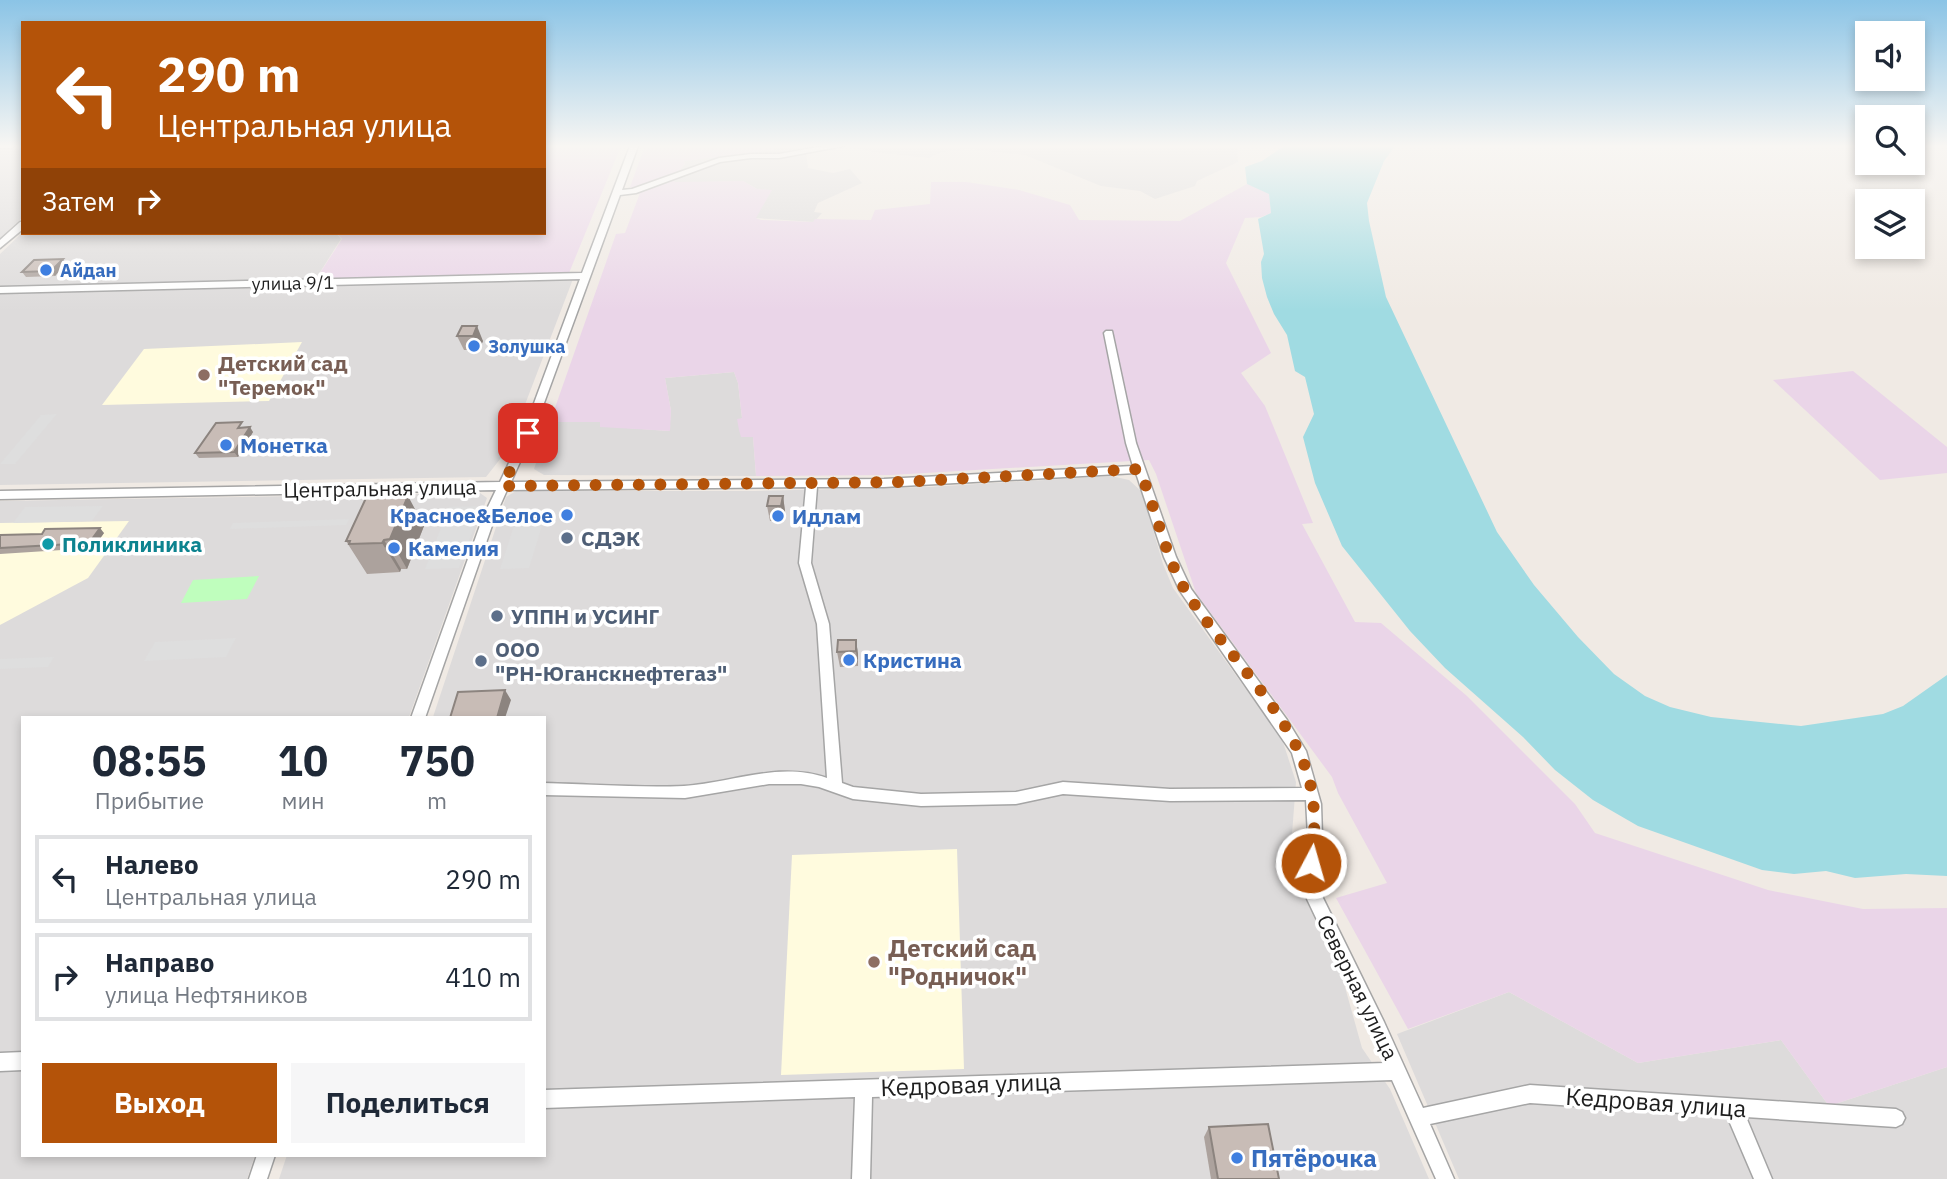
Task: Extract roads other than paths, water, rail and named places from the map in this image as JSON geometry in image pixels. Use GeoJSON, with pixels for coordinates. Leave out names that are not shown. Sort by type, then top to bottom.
{"type":"FeatureCollection","features":[{"type":"Feature","properties":{"kind":"street"},"geometry":{"type":"LineString","coordinates":[[419,716],[489,517],[528,433],[613,201]]}},
{"type":"Feature","properties":{"kind":"street"},"geometry":{"type":"LineString","coordinates":[[0,245],[21,226]]}},
{"type":"Feature","properties":{"kind":"street","name":"улица 9/1"},"geometry":{"type":"LineString","coordinates":[[0,290],[586,276]]}},
{"type":"Feature","properties":{"kind":"street","name":"Северная улица"},"geometry":{"type":"LineString","coordinates":[[1109,333],[1130,443],[1177,576],[1292,738],[1305,767],[1312,794],[1315,825],[1311,863],[1315,899],[1398,1071],[1445,1179]]}},
{"type":"Feature","properties":{"kind":"street","name":"Центральная улица"},"geometry":{"type":"LineString","coordinates":[[0,495],[503,486],[812,484],[927,481],[1139,469]]}},
{"type":"Feature","properties":{"kind":"street"},"geometry":{"type":"LineString","coordinates":[[812,484],[805,563],[823,624],[835,786]]}},
{"type":"Feature","properties":{"kind":"street"},"geometry":{"type":"LineString","coordinates":[[546,789],[685,792],[769,778],[801,778],[853,793],[921,800],[1003,799],[1063,788],[1170,795],[1312,794]]}},
{"type":"Feature","properties":{"kind":"street"},"geometry":{"type":"LineString","coordinates":[[0,1062],[21,1061]]}},
{"type":"Feature","properties":{"kind":"street","name":"Кедровая улица"},"geometry":{"type":"LineString","coordinates":[[546,1099],[1398,1071]]}},
{"type":"Feature","properties":{"kind":"street"},"geometry":{"type":"LineString","coordinates":[[861,1179],[864,1087]]}},
{"type":"Feature","properties":{"kind":"street","name":"Кедровая улица"},"geometry":{"type":"LineString","coordinates":[[1418,1118],[1530,1094],[1586,1095],[1896,1118]]}},
{"type":"Feature","properties":{"kind":"street"},"geometry":{"type":"LineString","coordinates":[[1733,1108],[1763,1179]]}},
{"type":"Feature","properties":{"kind":"street"},"geometry":{"type":"LineString","coordinates":[[258,1179],[265,1157]]}},
{"type":"Feature","properties":{"kind":"water"},"geometry":{"type":"Polygon","coordinates":[[[1270,201],[1368,201],[1369,221],[1386,297],[1497,532],[1534,585],[1578,637],[1614,674],[1645,696],[1670,707],[1711,717],[1801,726],[1883,714],[1903,706],[1947,675],[1947,876],[1906,874],[1855,878],[1826,871],[1794,874],[1762,870],[1638,826],[1593,800],[1555,770],[1523,737],[1445,668],[1410,631],[1342,546],[1315,483],[1303,437],[1314,414],[1305,377],[1295,371],[1287,335],[1274,314],[1262,278],[1261,262],[1264,254],[1258,219],[1271,213],[1270,201]]]}},
{"type":"Feature","properties":{"kind":"place","name":"Айдан"},"geometry":{"type":"Point","coordinates":[46,270]}},
{"type":"Feature","properties":{"kind":"place","name":"Золушка"},"geometry":{"type":"Point","coordinates":[474,346]}},
{"type":"Feature","properties":{"kind":"place","name":"Детский сад \"Теремок\""},"geometry":{"type":"Point","coordinates":[204,375]}},
{"type":"Feature","properties":{"kind":"place","name":"Монетка"},"geometry":{"type":"Point","coordinates":[226,445]}},
{"type":"Feature","properties":{"kind":"place","name":"Красное&Белое"},"geometry":{"type":"Point","coordinates":[567,515]}},
{"type":"Feature","properties":{"kind":"place","name":"Идлам"},"geometry":{"type":"Point","coordinates":[778,516]}},
{"type":"Feature","properties":{"kind":"place","name":"СДЭК"},"geometry":{"type":"Point","coordinates":[567,538]}},
{"type":"Feature","properties":{"kind":"place","name":"Поликлиника"},"geometry":{"type":"Point","coordinates":[48,544]}},
{"type":"Feature","properties":{"kind":"place","name":"Камелия"},"geometry":{"type":"Point","coordinates":[394,548]}},
{"type":"Feature","properties":{"kind":"place","name":"УППН и УСИНГ"},"geometry":{"type":"Point","coordinates":[497,616]}},
{"type":"Feature","properties":{"kind":"place","name":"Кристина"},"geometry":{"type":"Point","coordinates":[849,660]}},
{"type":"Feature","properties":{"kind":"place","name":"ООО \"РН-Юганскнефтегаз\""},"geometry":{"type":"Point","coordinates":[481,661]}},
{"type":"Feature","properties":{"kind":"place","name":"Детский сад \"Родничок\""},"geometry":{"type":"Point","coordinates":[874,962]}},
{"type":"Feature","properties":{"kind":"place","name":"Пятёрочка"},"geometry":{"type":"Point","coordinates":[1237,1158]}}]}
